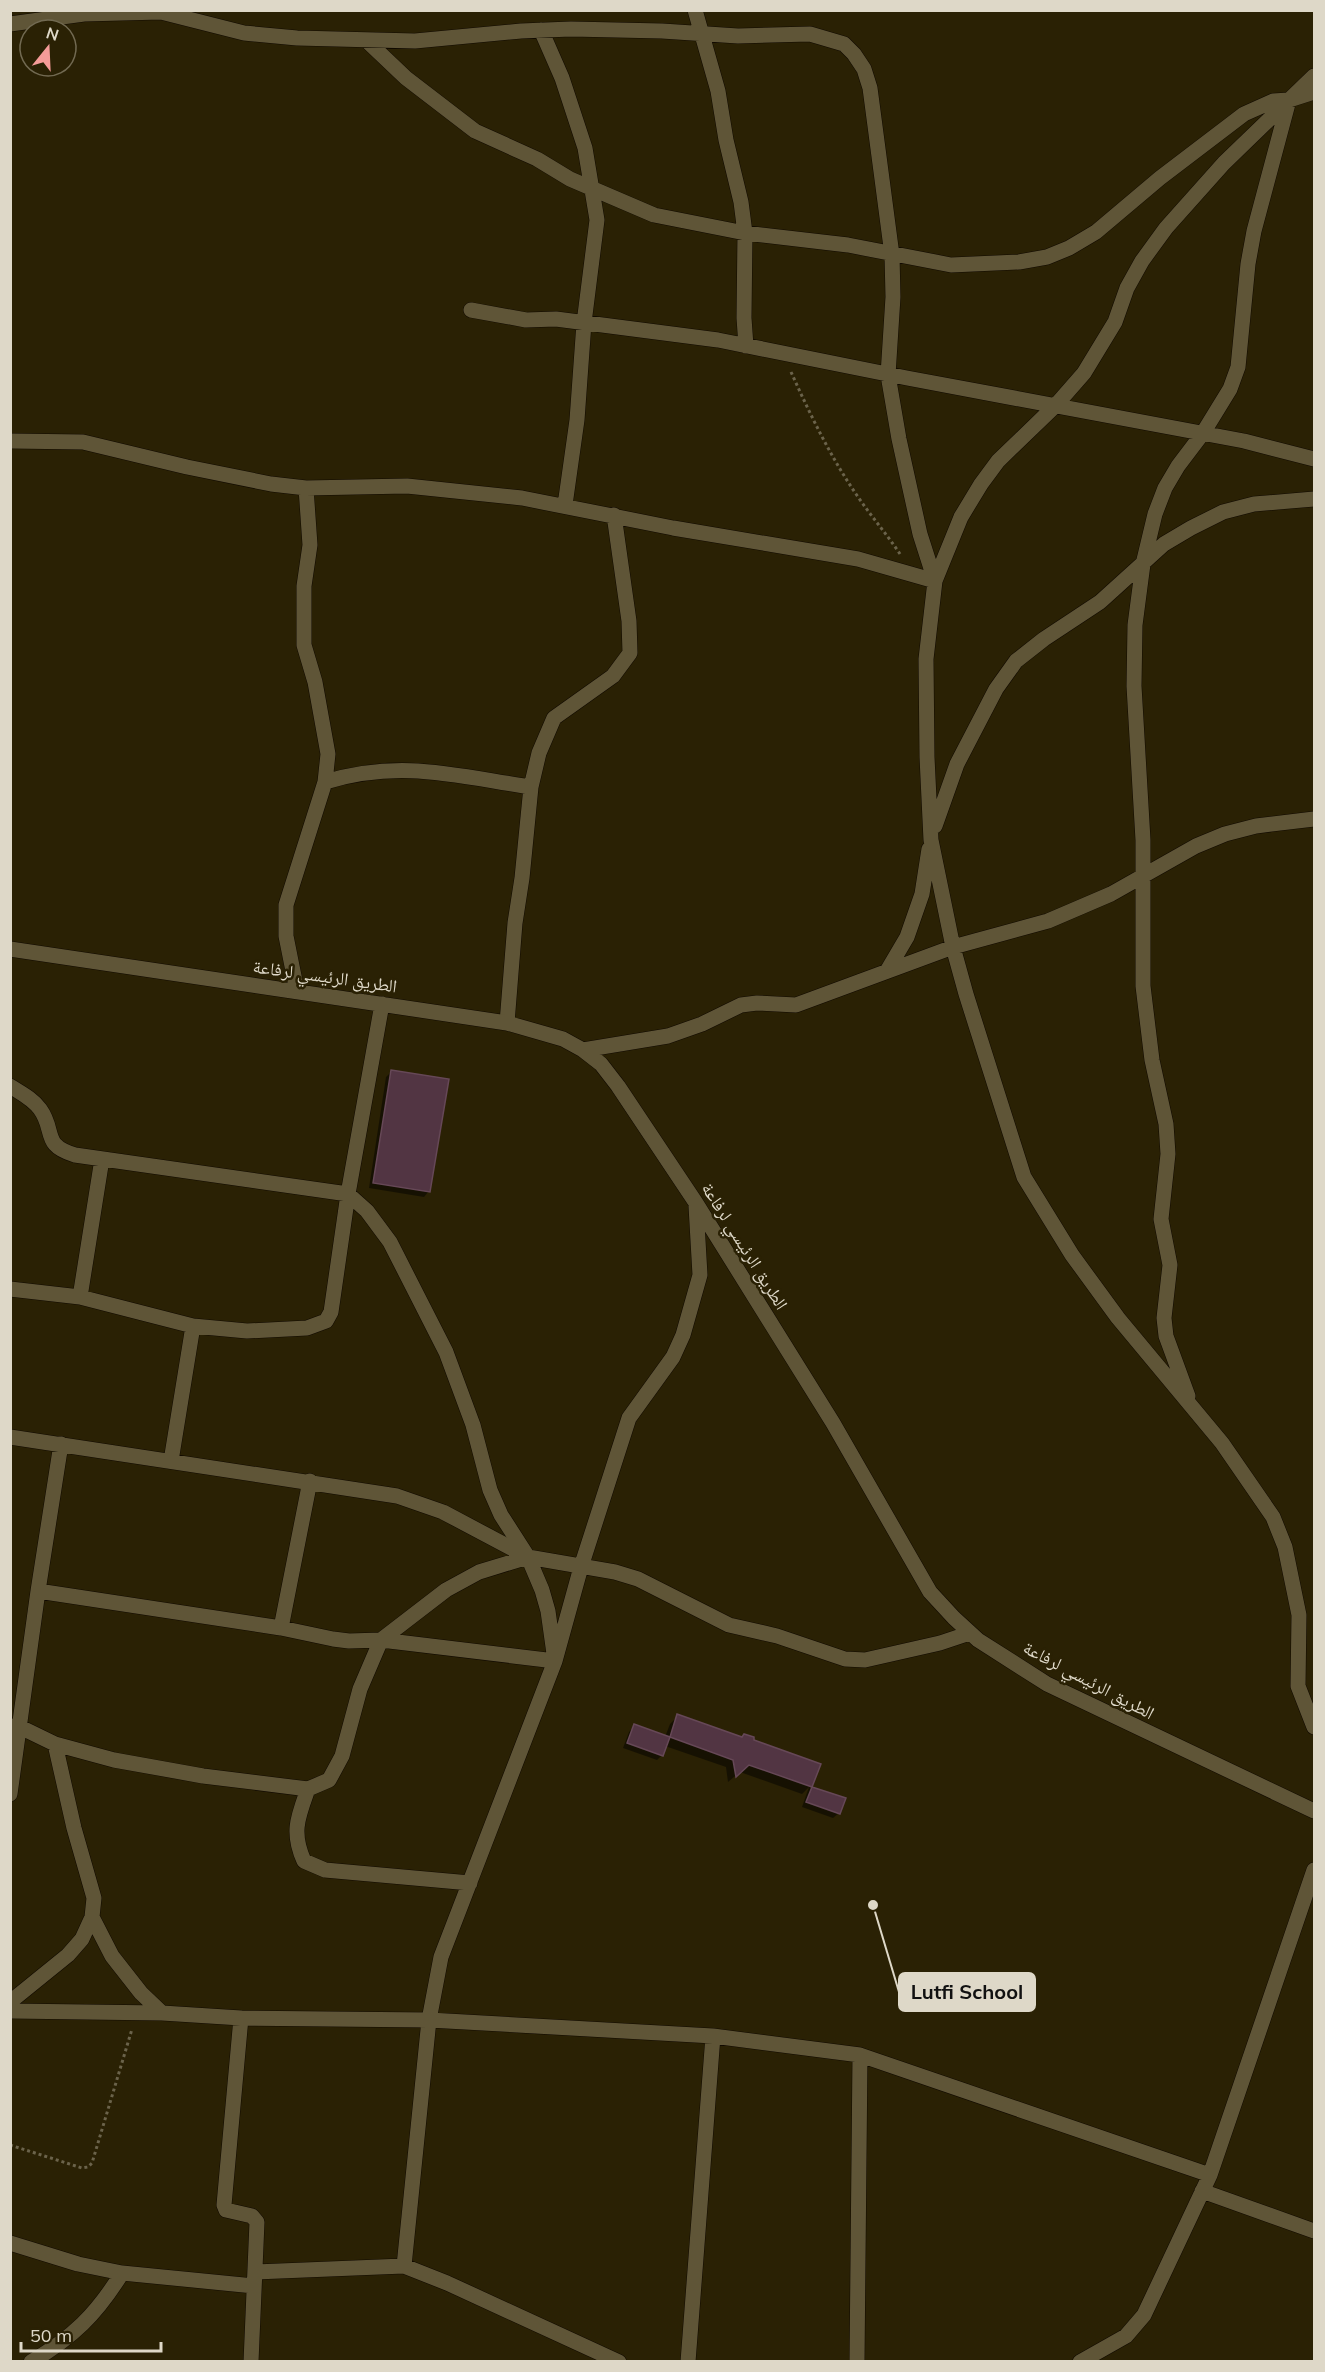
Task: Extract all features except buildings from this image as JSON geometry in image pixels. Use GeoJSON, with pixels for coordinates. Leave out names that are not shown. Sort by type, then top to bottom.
{"type":"FeatureCollection","features":[{"type":"Feature","properties":{"kind":"street"},"geometry":{"type":"LineString","coordinates":[[695,10],[718,91],[745,233],[746,346]]}},
{"type":"Feature","properties":{"kind":"street"},"geometry":{"type":"LineString","coordinates":[[10,24],[84,14],[161,12],[244,33],[297,38],[415,41],[541,30],[701,32],[738,36],[810,34],[830,38],[844,44],[864,69],[870,88],[892,255],[893,297],[888,375],[899,439],[920,534],[935,581]]}},
{"type":"Feature","properties":{"kind":"street"},"geometry":{"type":"LineString","coordinates":[[541,30],[562,78],[585,148],[597,220],[584,323],[577,420],[565,505]]}},
{"type":"Feature","properties":{"kind":"street"},"geometry":{"type":"LineString","coordinates":[[366,40],[406,78],[475,130],[537,159],[570,179],[654,215],[745,233],[848,245],[951,265],[1019,262],[1047,257],[1062,251],[1096,232],[1160,178],[1244,114],[1273,101],[1289,100],[1314,92]]}},
{"type":"Feature","properties":{"kind":"street"},"geometry":{"type":"LineString","coordinates":[[1314,76],[1224,163],[1166,228],[1127,288],[1115,321],[1084,373],[1056,405],[1015,442],[981,484],[961,518],[935,581],[926,659],[931,840],[953,947],[997,1098],[1024,1177],[1072,1255],[1118,1318],[1243,1471],[1273,1517],[1285,1547],[1299,1615],[1299,1686],[1314,1727]]}},
{"type":"Feature","properties":{"kind":"street"},"geometry":{"type":"LineString","coordinates":[[1192,1408],[1166,1336],[1165,1303],[1170,1283],[1170,1265],[1161,1218],[1168,1154],[1166,1124],[1152,1060],[1143,986],[1144,876],[1134,686],[1135,625],[1143,564],[1155,514],[1178,466],[1203,434],[1230,389],[1238,367],[1248,264],[1254,231],[1289,100]]}},
{"type":"Feature","properties":{"kind":"street"},"geometry":{"type":"LineString","coordinates":[[471,310],[526,320],[556,319],[718,340],[888,375],[1203,434],[1314,459]]}},
{"type":"Feature","properties":{"kind":"street"},"geometry":{"type":"LineString","coordinates":[[10,441],[83,442],[271,484],[306,488],[352,488],[379,485],[417,487],[565,505],[673,528],[858,559],[935,581]]}},
{"type":"Feature","properties":{"kind":"street"},"geometry":{"type":"LineString","coordinates":[[297,991],[286,936],[286,905],[325,782],[328,754],[315,682],[304,645],[304,595],[310,545],[306,488]]}},
{"type":"Feature","properties":{"kind":"street"},"geometry":{"type":"LineString","coordinates":[[887,971],[907,937],[922,894],[931,840],[957,764],[996,688],[1016,661],[1044,639],[1100,602],[1164,544],[1223,512],[1254,504],[1314,499]]}},
{"type":"Feature","properties":{"kind":"street"},"geometry":{"type":"LineString","coordinates":[[507,1023],[515,923],[531,787],[539,753],[554,718],[613,676],[630,652],[629,621],[614,515]]}},
{"type":"Feature","properties":{"kind":"street"},"geometry":{"type":"LineString","coordinates":[[325,782],[372,771],[433,770],[531,787]]}},
{"type":"Feature","properties":{"kind":"street"},"geometry":{"type":"LineString","coordinates":[[583,1050],[669,1036],[702,1024],[741,1005],[757,1003],[796,1005],[953,947],[1048,921],[1111,894],[1196,846],[1225,834],[1256,826],[1314,819]]}},
{"type":"Feature","properties":{"kind":"street","name":"الطريق الرئيسي لرفاعة"},"geometry":{"type":"LineString","coordinates":[[10,949],[507,1023],[563,1039],[583,1050],[601,1064],[618,1086],[696,1203],[834,1423],[930,1592],[978,1640],[1047,1684],[1314,1811]]}},
{"type":"Feature","properties":{"kind":"street"},"geometry":{"type":"LineString","coordinates":[[10,1289],[80,1297],[193,1326],[247,1331],[285,1330],[307,1329],[326,1321],[331,1312],[348,1194],[382,1004]]}},
{"type":"Feature","properties":{"kind":"street"},"geometry":{"type":"LineString","coordinates":[[10,1086],[34,1102],[40,1109],[54,1145],[62,1151],[75,1155],[348,1194],[367,1211],[390,1242],[446,1352],[473,1425],[490,1490],[501,1515],[528,1557],[542,1590],[548,1611],[555,1661]]}},
{"type":"Feature","properties":{"kind":"street"},"geometry":{"type":"LineString","coordinates":[[80,1297],[102,1159]]}},
{"type":"Feature","properties":{"kind":"street"},"geometry":{"type":"LineString","coordinates":[[404,2266],[429,2020],[441,1957],[555,1661],[581,1567],[629,1418],[673,1358],[683,1335],[700,1275],[696,1203]]}},
{"type":"Feature","properties":{"kind":"street"},"geometry":{"type":"LineString","coordinates":[[171,1461],[193,1326]]}},
{"type":"Feature","properties":{"kind":"street"},"geometry":{"type":"LineString","coordinates":[[10,1437],[397,1496],[443,1512],[528,1557],[615,1572],[729,1625],[777,1636],[845,1659],[865,1660],[940,1643],[970,1632]]}},
{"type":"Feature","properties":{"kind":"street"},"geometry":{"type":"LineString","coordinates":[[10,1794],[15,1726],[61,1444]]}},
{"type":"Feature","properties":{"kind":"street"},"geometry":{"type":"LineString","coordinates":[[281,1628],[310,1481]]}},
{"type":"Feature","properties":{"kind":"street"},"geometry":{"type":"LineString","coordinates":[[15,1726],[55,1744],[114,1760],[203,1776],[308,1789],[329,1780],[342,1756],[360,1689],[381,1640],[446,1590],[480,1572],[528,1557]]}},
{"type":"Feature","properties":{"kind":"street"},"geometry":{"type":"LineString","coordinates":[[38,1591],[281,1628],[349,1641],[381,1640],[555,1661]]}},
{"type":"Feature","properties":{"kind":"street"},"geometry":{"type":"LineString","coordinates":[[10,2002],[68,1955],[82,1940],[92,1917],[94,1898],[74,1828],[55,1744]]}},
{"type":"Feature","properties":{"kind":"street"},"geometry":{"type":"LineString","coordinates":[[308,1789],[297,1821],[296,1844],[304,1861],[325,1870],[470,1883]]}},
{"type":"Feature","properties":{"kind":"street"},"geometry":{"type":"LineString","coordinates":[[1080,2361],[1126,2336],[1144,2315],[1203,2192],[1314,1869]]}},
{"type":"Feature","properties":{"kind":"street"},"geometry":{"type":"LineString","coordinates":[[92,1917],[112,1956],[141,1993],[162,2013]]}},
{"type":"Feature","properties":{"kind":"street"},"geometry":{"type":"LineString","coordinates":[[10,2011],[162,2013],[241,2018],[429,2020],[712,2037],[860,2055],[1210,2175]]}},
{"type":"Feature","properties":{"kind":"street"},"geometry":{"type":"LineString","coordinates":[[241,2018],[224,2205],[226,2210],[256,2218],[251,2361]]}},
{"type":"Feature","properties":{"kind":"street"},"geometry":{"type":"LineString","coordinates":[[688,2361],[712,2037]]}},
{"type":"Feature","properties":{"kind":"street"},"geometry":{"type":"LineString","coordinates":[[857,2361],[860,2055]]}},
{"type":"Feature","properties":{"kind":"street"},"geometry":{"type":"LineString","coordinates":[[1203,2192],[1314,2231]]}},
{"type":"Feature","properties":{"kind":"street"},"geometry":{"type":"LineString","coordinates":[[10,2243],[78,2264],[122,2273],[255,2279],[404,2266],[447,2283],[619,2361]]}},
{"type":"Feature","properties":{"kind":"street"},"geometry":{"type":"LineString","coordinates":[[31,2361],[74,2334],[112,2289],[122,2273]]}},
{"type":"Feature","properties":{"kind":"path"},"geometry":{"type":"LineString","coordinates":[[783,354],[813,420],[840,467],[914,574]]}},
{"type":"Feature","properties":{"kind":"path"},"geometry":{"type":"LineString","coordinates":[[10,2145],[82,2168],[92,2163],[137,2013]]}},
{"type":"Feature","properties":{"kind":"place","name":"Lutfi School"},"geometry":{"type":"Point","coordinates":[873,1905]}}]}
